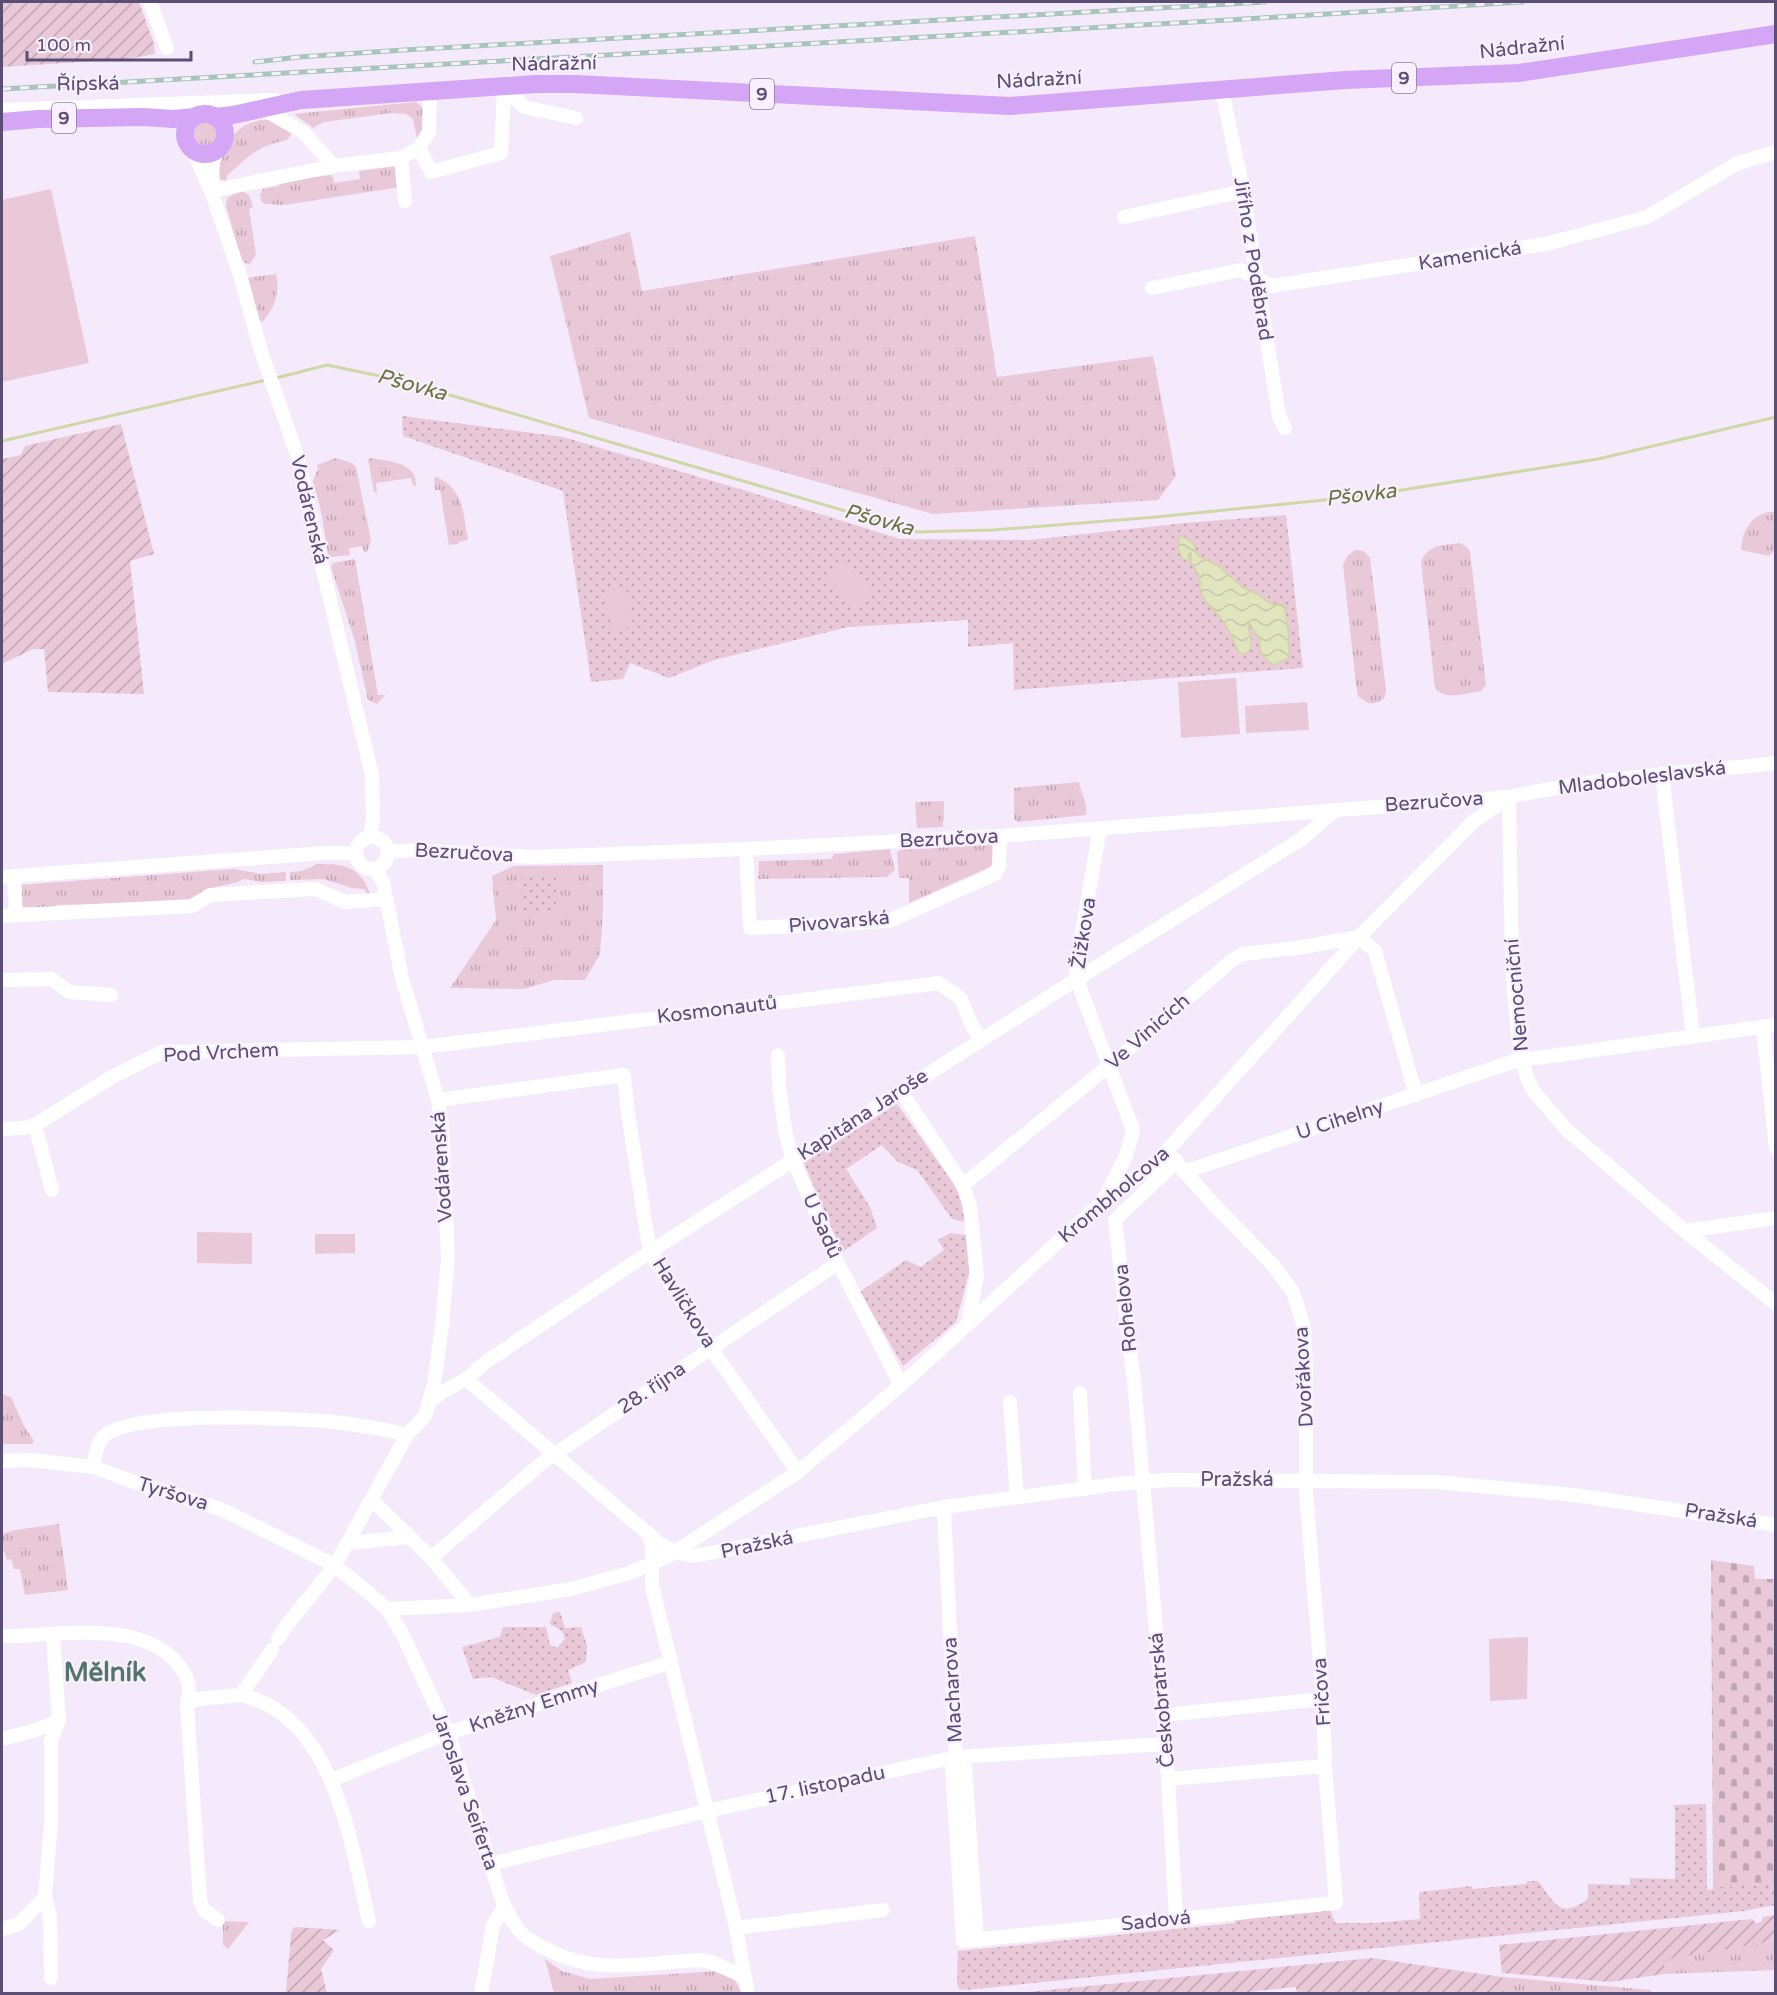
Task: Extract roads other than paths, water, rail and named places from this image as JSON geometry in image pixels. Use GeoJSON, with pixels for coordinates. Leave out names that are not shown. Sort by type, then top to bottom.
{"type":"FeatureCollection","features":[{"type":"Feature","properties":{"kind":"main road","name":"Nádražní"},"geometry":{"type":"LineString","coordinates":[[215,117],[225,117],[301,100],[536,84],[575,84],[1010,106],[1345,80],[1519,73],[1776,34]]}},
{"type":"Feature","properties":{"kind":"main road","name":"Nádražní"},"geometry":{"type":"LineString","coordinates":[[222,144],[236,126],[263,109]]}},
{"type":"Feature","properties":{"kind":"main road","name":"9"},"geometry":{"type":"LineString","coordinates":[[194,117],[204,114],[215,117]]}},
{"type":"Feature","properties":{"kind":"main road","name":"Řípská"},"geometry":{"type":"LineString","coordinates":[[2,119],[194,117]]}},
{"type":"Feature","properties":{"kind":"main road"},"geometry":{"type":"LineString","coordinates":[[189,143],[187,125],[194,117]]}},
{"type":"Feature","properties":{"kind":"main road"},"geometry":{"type":"LineString","coordinates":[[215,117],[223,125],[222,144]]}},
{"type":"Feature","properties":{"kind":"main road","name":"Řípská"},"geometry":{"type":"LineString","coordinates":[[124,118],[175,132],[189,143]]}},
{"type":"Feature","properties":{"kind":"main road","name":"9"},"geometry":{"type":"LineString","coordinates":[[189,143],[201,153],[207,154],[222,144]]}},
{"type":"Feature","properties":{"kind":"street"},"geometry":{"type":"LineString","coordinates":[[150,2],[167,48]]}},
{"type":"Feature","properties":{"kind":"street"},"geometry":{"type":"LineString","coordinates":[[504,87],[524,107],[576,118]]}},
{"type":"Feature","properties":{"kind":"street"},"geometry":{"type":"LineString","coordinates":[[419,147],[432,172],[501,153],[504,87]]}},
{"type":"Feature","properties":{"kind":"street","name":"Jiřího z Poděbrad"},"geometry":{"type":"LineString","coordinates":[[1222,90],[1243,191],[1255,278],[1279,416],[1285,428]]}},
{"type":"Feature","properties":{"kind":"street"},"geometry":{"type":"LineString","coordinates":[[211,191],[334,166],[401,158],[419,147],[429,132],[430,91]]}},
{"type":"Feature","properties":{"kind":"street","name":"Nádražní"},"geometry":{"type":"LineString","coordinates":[[176,105],[301,100]]}},
{"type":"Feature","properties":{"kind":"street","name":"Řípská"},"geometry":{"type":"LineString","coordinates":[[2,119],[176,105]]}},
{"type":"Feature","properties":{"kind":"street"},"geometry":{"type":"LineString","coordinates":[[263,109],[303,132],[334,166]]}},
{"type":"Feature","properties":{"kind":"street","name":"Vodárenská"},"geometry":{"type":"LineString","coordinates":[[189,143],[211,191],[240,275],[266,366],[298,458],[372,775],[373,819],[370,836]]}},
{"type":"Feature","properties":{"kind":"street","name":"Vodárenská"},"geometry":{"type":"LineString","coordinates":[[211,191],[213,161],[222,144]]}},
{"type":"Feature","properties":{"kind":"street","name":"Kamenická"},"geometry":{"type":"LineString","coordinates":[[1152,288],[1241,270],[1271,286],[1546,244],[1647,217],[1738,163],[1776,152]]}},
{"type":"Feature","properties":{"kind":"street"},"geometry":{"type":"LineString","coordinates":[[401,158],[405,201]]}},
{"type":"Feature","properties":{"kind":"street"},"geometry":{"type":"LineString","coordinates":[[1124,217],[1243,191]]}},
{"type":"Feature","properties":{"kind":"street","name":"Mladoboleslavská"},"geometry":{"type":"LineString","coordinates":[[1509,797],[1541,790],[1662,774],[1776,763]]}},
{"type":"Feature","properties":{"kind":"street"},"geometry":{"type":"LineString","coordinates":[[1662,774],[1693,1036]]}},
{"type":"Feature","properties":{"kind":"street","name":"Bezručova"},"geometry":{"type":"LineString","coordinates":[[389,852],[412,850],[534,857],[746,849],[1000,836],[1509,797]]}},
{"type":"Feature","properties":{"kind":"street","name":"Krombholcova"},"geometry":{"type":"LineString","coordinates":[[675,1552],[798,1472],[901,1385],[1102,1202],[1154,1165],[1176,1161],[1359,937],[1474,821],[1509,797]]}},
{"type":"Feature","properties":{"kind":"street","name":"Nemocniční"},"geometry":{"type":"LineString","coordinates":[[1509,797],[1512,964],[1521,1059],[1535,1093],[1567,1130],[1685,1232],[1776,1304]]}},
{"type":"Feature","properties":{"kind":"street","name":"Kapitána Jaroše"},"geometry":{"type":"LineString","coordinates":[[241,1695],[286,1626],[348,1543],[407,1435],[425,1416],[429,1402],[651,1251],[980,1040],[1303,838],[1334,810]]}},
{"type":"Feature","properties":{"kind":"street","name":"Žižkova"},"geometry":{"type":"LineString","coordinates":[[1100,828],[1076,968],[1077,980],[1133,1130],[1126,1156],[1102,1202]]}},
{"type":"Feature","properties":{"kind":"street"},"geometry":{"type":"LineString","coordinates":[[370,836],[360,842],[356,853],[360,864],[375,869]]}},
{"type":"Feature","properties":{"kind":"street","name":"Bezručova"},"geometry":{"type":"LineString","coordinates":[[370,836],[381,838],[389,852],[384,864],[375,869]]}},
{"type":"Feature","properties":{"kind":"street","name":"Pivovarská"},"geometry":{"type":"LineString","coordinates":[[746,849],[750,928],[890,921],[994,874],[999,866],[1000,836]]}},
{"type":"Feature","properties":{"kind":"street"},"geometry":{"type":"LineString","coordinates":[[16,915],[8,877],[284,856],[356,853]]}},
{"type":"Feature","properties":{"kind":"street","name":"Vodárenská"},"geometry":{"type":"LineString","coordinates":[[375,869],[383,882],[402,978],[438,1100],[442,1126],[448,1258],[442,1326],[434,1384],[429,1402]]}},
{"type":"Feature","properties":{"kind":"street"},"geometry":{"type":"LineString","coordinates":[[2,916],[192,906],[210,895],[315,889],[345,902],[387,899]]}},
{"type":"Feature","properties":{"kind":"street"},"geometry":{"type":"LineString","coordinates":[[1359,937],[1375,951],[1416,1095]]}},
{"type":"Feature","properties":{"kind":"street","name":"Ve Vinicích"},"geometry":{"type":"LineString","coordinates":[[963,1185],[1110,1065],[1231,961],[1244,954],[1298,948],[1359,937]]}},
{"type":"Feature","properties":{"kind":"street"},"geometry":{"type":"LineString","coordinates":[[2,980],[52,979],[69,992],[111,995]]}},
{"type":"Feature","properties":{"kind":"street","name":"Kosmonautů"},"geometry":{"type":"LineString","coordinates":[[423,1047],[939,983],[961,999],[969,1021],[980,1040]]}},
{"type":"Feature","properties":{"kind":"street"},"geometry":{"type":"LineString","coordinates":[[1769,1026],[1776,1148]]}},
{"type":"Feature","properties":{"kind":"street","name":"U Cihelny"},"geometry":{"type":"LineString","coordinates":[[1176,1161],[1416,1095],[1521,1059],[1769,1026]]}},
{"type":"Feature","properties":{"kind":"street","name":"Pod Vrchem"},"geometry":{"type":"LineString","coordinates":[[2,1129],[35,1125],[112,1077],[162,1052],[423,1047]]}},
{"type":"Feature","properties":{"kind":"street","name":"U Sadů"},"geometry":{"type":"LineString","coordinates":[[778,1055],[779,1087],[786,1136],[793,1160],[838,1263],[901,1385]]}},
{"type":"Feature","properties":{"kind":"street","name":"Havlíčkova"},"geometry":{"type":"LineString","coordinates":[[438,1100],[624,1075],[628,1113],[651,1251],[712,1348],[798,1472]]}},
{"type":"Feature","properties":{"kind":"street"},"geometry":{"type":"LineString","coordinates":[[901,1091],[963,1185],[970,1206],[976,1275],[968,1323],[971,1321]]}},
{"type":"Feature","properties":{"kind":"street"},"geometry":{"type":"LineString","coordinates":[[35,1125],[52,1190]]}},
{"type":"Feature","properties":{"kind":"street","name":"Dvořákova"},"geometry":{"type":"LineString","coordinates":[[1176,1161],[1273,1266],[1293,1292],[1304,1327],[1305,1481]]}},
{"type":"Feature","properties":{"kind":"street","name":"Rohelova"},"geometry":{"type":"LineString","coordinates":[[1143,1481],[1115,1220],[1176,1161]]}},
{"type":"Feature","properties":{"kind":"street"},"geometry":{"type":"LineString","coordinates":[[1685,1232],[1776,1218]]}},
{"type":"Feature","properties":{"kind":"street","name":"28. října"},"geometry":{"type":"LineString","coordinates":[[430,1558],[555,1454],[838,1263]]}},
{"type":"Feature","properties":{"kind":"street"},"geometry":{"type":"LineString","coordinates":[[466,1379],[659,1543],[675,1552]]}},
{"type":"Feature","properties":{"kind":"street"},"geometry":{"type":"LineString","coordinates":[[1080,1393],[1085,1489]]}},
{"type":"Feature","properties":{"kind":"street"},"geometry":{"type":"LineString","coordinates":[[1010,1402],[1017,1497]]}},
{"type":"Feature","properties":{"kind":"street"},"geometry":{"type":"LineString","coordinates":[[93,1467],[101,1439],[107,1433],[120,1428],[157,1421],[214,1417],[326,1421],[384,1429],[407,1435]]}},
{"type":"Feature","properties":{"kind":"street","name":"Tyršova"},"geometry":{"type":"LineString","coordinates":[[2,1461],[31,1460],[93,1467],[111,1475],[223,1510],[334,1564],[387,1609]]}},
{"type":"Feature","properties":{"kind":"street","name":"Pražská"},"geometry":{"type":"LineString","coordinates":[[387,1609],[470,1605],[571,1589],[644,1566],[675,1552],[694,1556],[718,1553],[944,1507],[1143,1481],[1447,1483],[1574,1495],[1776,1525]]}},
{"type":"Feature","properties":{"kind":"street","name":"Českobratrská"},"geometry":{"type":"LineString","coordinates":[[1143,1481],[1166,1744],[1176,1918]]}},
{"type":"Feature","properties":{"kind":"street","name":"Fričova"},"geometry":{"type":"LineString","coordinates":[[1305,1481],[1323,1699],[1325,1766],[1336,1903]]}},
{"type":"Feature","properties":{"kind":"street"},"geometry":{"type":"LineString","coordinates":[[372,1500],[430,1558],[470,1605]]}},
{"type":"Feature","properties":{"kind":"street","name":"Macharova"},"geometry":{"type":"LineString","coordinates":[[944,1507],[956,1757],[965,1765],[970,1941]]}},
{"type":"Feature","properties":{"kind":"street"},"geometry":{"type":"LineString","coordinates":[[708,1529],[706,1541],[710,1549],[718,1553]]}},
{"type":"Feature","properties":{"kind":"street"},"geometry":{"type":"LineString","coordinates":[[648,1533],[651,1539],[644,1566],[652,1586],[736,1928],[748,1994]]}},
{"type":"Feature","properties":{"kind":"street"},"geometry":{"type":"LineString","coordinates":[[348,1543],[409,1537]]}},
{"type":"Feature","properties":{"kind":"street","name":"Pražská"},"geometry":{"type":"LineString","coordinates":[[644,1566],[703,1555]]}},
{"type":"Feature","properties":{"kind":"street","name":"Jaroslava Seiferta"},"geometry":{"type":"LineString","coordinates":[[387,1609],[402,1633],[448,1733],[504,1906],[520,1932],[536,1944],[560,1956],[587,1965],[614,1966],[701,1960],[743,1976]]}},
{"type":"Feature","properties":{"kind":"street"},"geometry":{"type":"LineString","coordinates":[[2,1636],[53,1635],[90,1631],[129,1637],[156,1647],[174,1660],[187,1676],[190,1691],[187,1704],[200,1900],[204,1910],[218,1920]]}},
{"type":"Feature","properties":{"kind":"street"},"geometry":{"type":"LineString","coordinates":[[51,1978],[50,1916],[45,1897],[51,1823],[51,1741],[59,1721],[53,1635]]}},
{"type":"Feature","properties":{"kind":"street","name":"Kněžny Emmy"},"geometry":{"type":"LineString","coordinates":[[331,1780],[448,1733],[671,1662]]}},
{"type":"Feature","properties":{"kind":"street"},"geometry":{"type":"LineString","coordinates":[[187,1704],[198,1699],[241,1695],[268,1704],[290,1719],[302,1731],[331,1780],[352,1844],[369,1921]]}},
{"type":"Feature","properties":{"kind":"street"},"geometry":{"type":"LineString","coordinates":[[1163,1715],[1323,1699]]}},
{"type":"Feature","properties":{"kind":"street"},"geometry":{"type":"LineString","coordinates":[[2,1739],[59,1721]]}},
{"type":"Feature","properties":{"kind":"street","name":"17. listopadu"},"geometry":{"type":"LineString","coordinates":[[491,1864],[707,1810],[956,1757],[1166,1744]]}},
{"type":"Feature","properties":{"kind":"street"},"geometry":{"type":"LineString","coordinates":[[1168,1779],[1325,1766]]}},
{"type":"Feature","properties":{"kind":"street"},"geometry":{"type":"LineString","coordinates":[[2,1929],[18,1924],[45,1897]]}},
{"type":"Feature","properties":{"kind":"street","name":"Sadová"},"geometry":{"type":"LineString","coordinates":[[970,1941],[1336,1903]]}},
{"type":"Feature","properties":{"kind":"street"},"geometry":{"type":"LineString","coordinates":[[481,1994],[493,1926],[504,1906]]}},
{"type":"Feature","properties":{"kind":"street"},"geometry":{"type":"LineString","coordinates":[[736,1928],[884,1910]]}},
{"type":"Feature","properties":{"kind":"water"},"geometry":{"type":"Polygon","coordinates":[[[1183,536],[1193,544],[1198,556],[1217,565],[1242,587],[1259,595],[1270,604],[1284,604],[1289,658],[1273,665],[1261,654],[1259,638],[1249,623],[1250,650],[1245,654],[1239,653],[1230,632],[1201,593],[1199,575],[1191,562],[1191,553],[1189,553],[1188,561],[1183,559],[1178,549],[1179,539],[1183,536]]]}},
{"type":"Feature","properties":{"kind":"waterway","name":"Pšovka"},"geometry":{"type":"LineString","coordinates":[[276,378],[327,365],[399,380],[917,532],[993,530],[1156,517],[1364,496],[1598,459],[1776,417]]}},
{"type":"Feature","properties":{"kind":"waterway","name":"Pšovka"},"geometry":{"type":"LineString","coordinates":[[2,441],[266,380]]}},
{"type":"Feature","properties":{"kind":"railway"},"geometry":{"type":"LineString","coordinates":[[255,62],[404,50],[1265,2]]}},
{"type":"Feature","properties":{"kind":"railway"},"geometry":{"type":"LineString","coordinates":[[2,89],[1522,2]]}},
{"type":"Feature","properties":{"kind":"district","name":"Mělník"},"geometry":{"type":"Point","coordinates":[105,1672]}}]}
